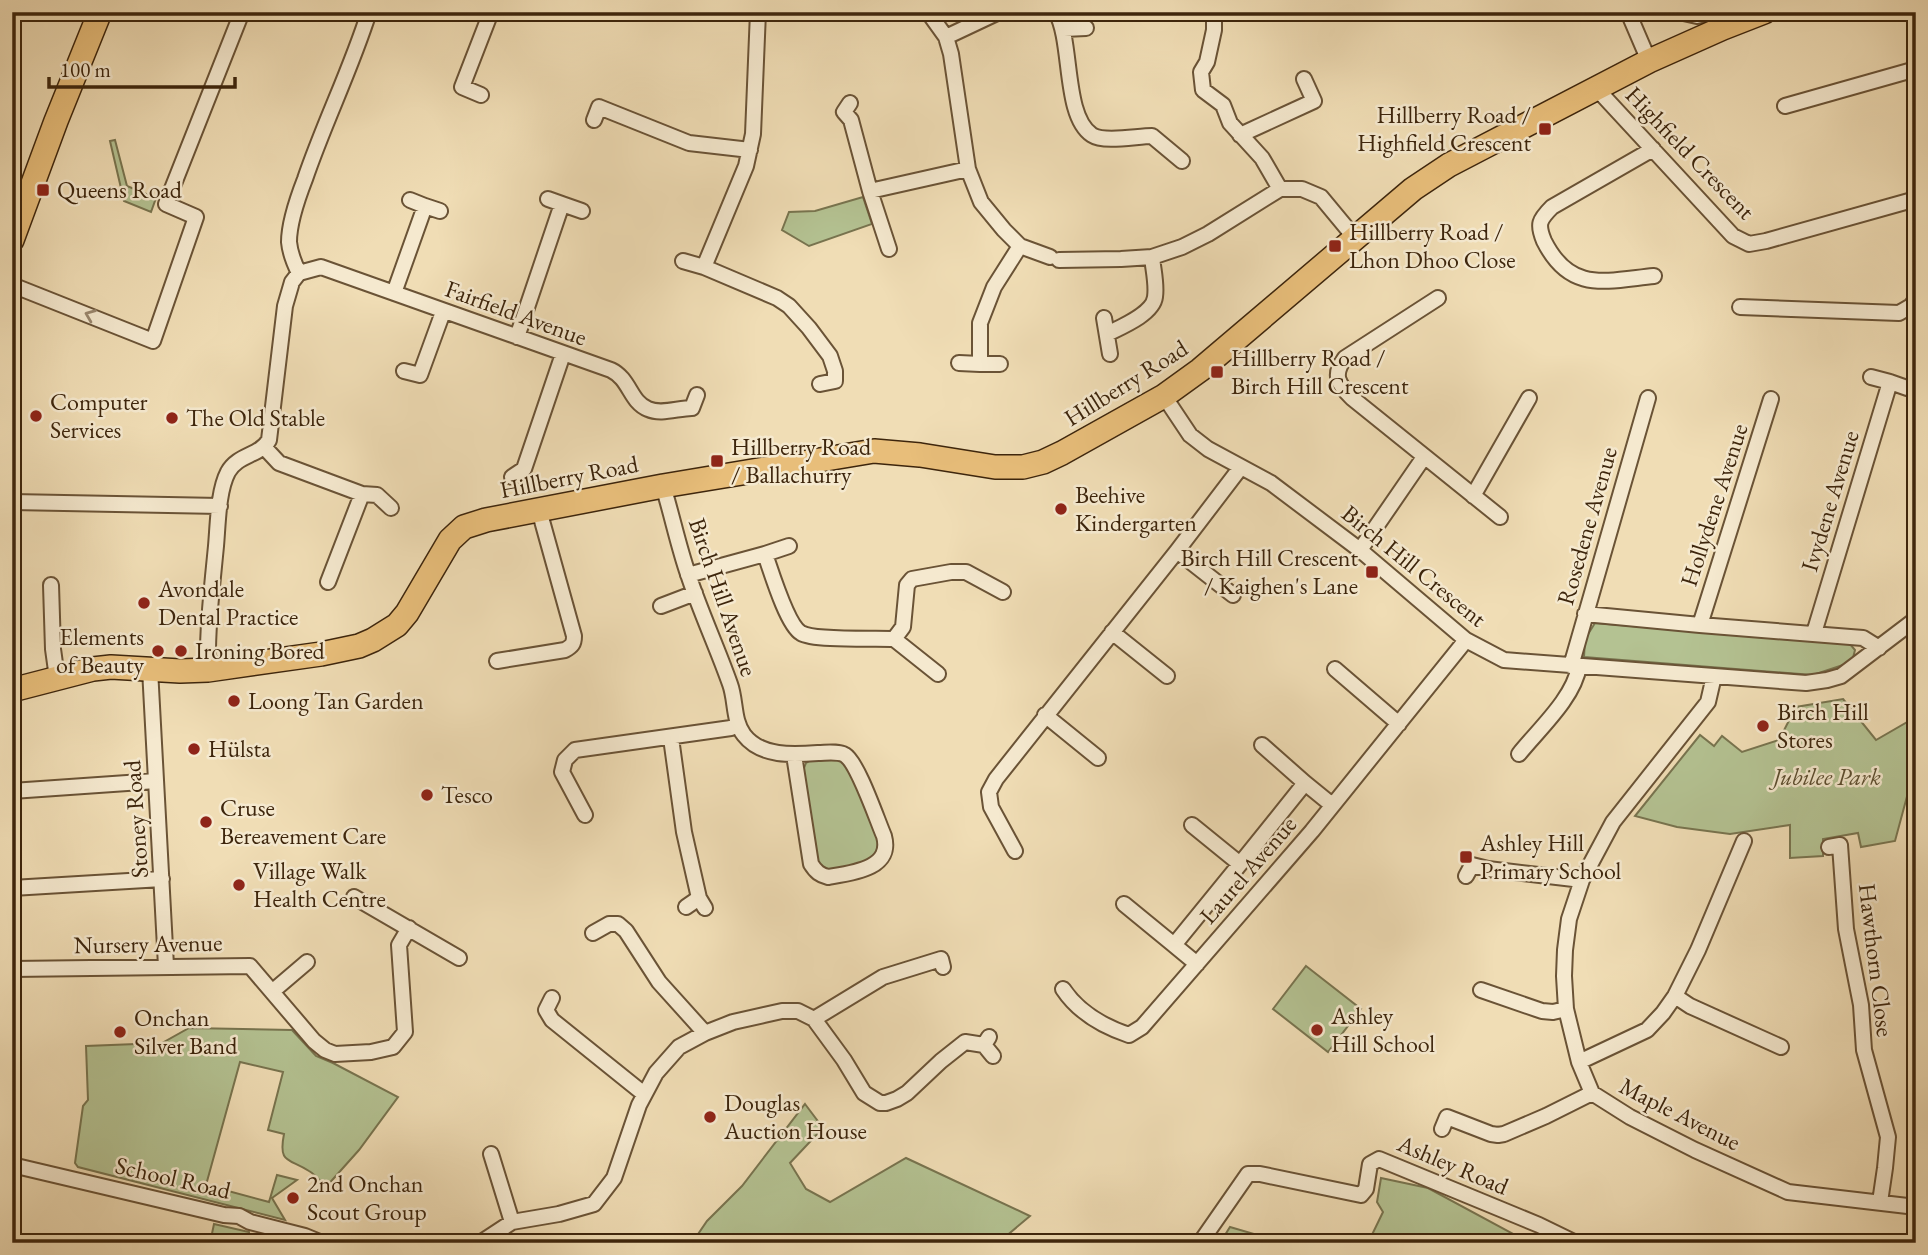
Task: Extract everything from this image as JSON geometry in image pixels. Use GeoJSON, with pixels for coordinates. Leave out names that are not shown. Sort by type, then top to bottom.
{"type":"FeatureCollection","features":[{"type":"Feature","properties":{"kind":"highway"},"geometry":{"type":"LineString","coordinates":[[12,240],[100,12]]}},
{"type":"Feature","properties":{"kind":"highway","name":"Hillberry Road"},"geometry":{"type":"LineString","coordinates":[[208,670],[321,654],[359,646],[373,640],[402,619],[450,540],[464,527],[486,520],[663,486],[874,451],[995,467],[1023,467],[1042,462],[1164,396],[1200,370],[1413,190],[1449,165],[1648,61],[1764,12]]}},
{"type":"Feature","properties":{"kind":"highway"},"geometry":{"type":"LineString","coordinates":[[12,690],[111,667],[208,670]]}},
{"type":"Feature","properties":{"kind":"street"},"geometry":{"type":"LineString","coordinates":[[12,285],[153,341],[196,217],[166,204],[242,12]]}},
{"type":"Feature","properties":{"kind":"street"},"geometry":{"type":"LineString","coordinates":[[208,670],[207,635],[225,478],[236,462],[264,448],[270,440],[285,306],[292,282],[299,272],[290,253],[289,239],[298,198],[369,12]]}},
{"type":"Feature","properties":{"kind":"street"},"geometry":{"type":"LineString","coordinates":[[481,95],[458,86],[491,12]]}},
{"type":"Feature","properties":{"kind":"street"},"geometry":{"type":"LineString","coordinates":[[704,267],[746,166],[750,150],[758,12]]}},
{"type":"Feature","properties":{"kind":"street"},"geometry":{"type":"LineString","coordinates":[[928,12],[946,37],[951,54],[968,169],[981,202],[1020,246],[1054,258],[1152,257],[1182,247],[1208,234],[1280,189],[1302,188],[1321,197],[1355,238]]}},
{"type":"Feature","properties":{"kind":"street"},"geometry":{"type":"LineString","coordinates":[[946,37],[999,12]]}},
{"type":"Feature","properties":{"kind":"street"},"geometry":{"type":"LineString","coordinates":[[1056,12],[1064,29],[1075,108],[1087,130],[1093,136],[1106,139],[1152,136],[1182,161]]}},
{"type":"Feature","properties":{"kind":"street"},"geometry":{"type":"LineString","coordinates":[[1214,12],[1214,30],[1207,62],[1201,72],[1203,90],[1223,105],[1230,123],[1262,158],[1280,189]]}},
{"type":"Feature","properties":{"kind":"street"},"geometry":{"type":"LineString","coordinates":[[1628,12],[1648,61]]}},
{"type":"Feature","properties":{"kind":"street"},"geometry":{"type":"LineString","coordinates":[[1679,12],[1697,16],[1715,12]]}},
{"type":"Feature","properties":{"kind":"street"},"geometry":{"type":"LineString","coordinates":[[1064,29],[1086,28]]}},
{"type":"Feature","properties":{"kind":"street"},"geometry":{"type":"LineString","coordinates":[[1785,106],[1916,69]]}},
{"type":"Feature","properties":{"kind":"street"},"geometry":{"type":"LineString","coordinates":[[1240,135],[1314,101],[1304,79]]}},
{"type":"Feature","properties":{"kind":"street","name":"Highfield Crescent"},"geometry":{"type":"LineString","coordinates":[[1596,88],[1733,236],[1749,244],[1916,199]]}},
{"type":"Feature","properties":{"kind":"street"},"geometry":{"type":"LineString","coordinates":[[850,103],[844,112],[851,120],[889,249]]}},
{"type":"Feature","properties":{"kind":"street"},"geometry":{"type":"LineString","coordinates":[[594,120],[599,107],[689,143],[750,150]]}},
{"type":"Feature","properties":{"kind":"street"},"geometry":{"type":"LineString","coordinates":[[1653,149],[1552,208],[1542,217],[1539,230],[1547,247],[1560,264],[1578,278],[1600,281],[1654,276]]}},
{"type":"Feature","properties":{"kind":"street"},"geometry":{"type":"LineString","coordinates":[[870,191],[968,169]]}},
{"type":"Feature","properties":{"kind":"street"},"geometry":{"type":"LineString","coordinates":[[517,337],[555,202],[582,211]]}},
{"type":"Feature","properties":{"kind":"street"},"geometry":{"type":"LineString","coordinates":[[394,293],[418,203],[440,211]]}},
{"type":"Feature","properties":{"kind":"street"},"geometry":{"type":"LineString","coordinates":[[980,364],[980,323],[994,287],[1020,246]]}},
{"type":"Feature","properties":{"kind":"street"},"geometry":{"type":"LineString","coordinates":[[1107,334],[1134,321],[1150,308],[1155,299],[1152,257]]}},
{"type":"Feature","properties":{"kind":"street"},"geometry":{"type":"LineString","coordinates":[[683,261],[704,267],[777,298],[789,306],[830,356],[835,381],[820,384]]}},
{"type":"Feature","properties":{"kind":"street","name":"Fairfield Avenue"},"geometry":{"type":"LineString","coordinates":[[299,272],[321,267],[618,373],[637,402],[648,409],[661,411],[692,408],[697,395]]}},
{"type":"Feature","properties":{"kind":"street"},"geometry":{"type":"LineString","coordinates":[[1438,298],[1345,358],[1339,365],[1337,374],[1342,388],[1500,517]]}},
{"type":"Feature","properties":{"kind":"street"},"geometry":{"type":"LineString","coordinates":[[1740,307],[1899,313],[1911,306],[1916,299]]}},
{"type":"Feature","properties":{"kind":"street"},"geometry":{"type":"LineString","coordinates":[[420,375],[443,312]]}},
{"type":"Feature","properties":{"kind":"street"},"geometry":{"type":"LineString","coordinates":[[1104,318],[1110,354]]}},
{"type":"Feature","properties":{"kind":"street"},"geometry":{"type":"LineString","coordinates":[[512,477],[524,469],[563,354]]}},
{"type":"Feature","properties":{"kind":"street"},"geometry":{"type":"LineString","coordinates":[[959,363],[1000,364]]}},
{"type":"Feature","properties":{"kind":"street"},"geometry":{"type":"LineString","coordinates":[[404,371],[435,381]]}},
{"type":"Feature","properties":{"kind":"street"},"geometry":{"type":"LineString","coordinates":[[1871,377],[1907,388]]}},
{"type":"Feature","properties":{"kind":"street","name":"Ivydene Avenue"},"geometry":{"type":"LineString","coordinates":[[1814,634],[1890,382]]}},
{"type":"Feature","properties":{"kind":"street","name":"Birch Hill Crescent"},"geometry":{"type":"LineString","coordinates":[[1164,396],[1190,435],[1208,449],[1271,483],[1360,550],[1466,640],[1504,660],[1806,683],[1841,676],[1916,619]]}},
{"type":"Feature","properties":{"kind":"street"},"geometry":{"type":"LineString","coordinates":[[1473,495],[1529,398]]}},
{"type":"Feature","properties":{"kind":"street","name":"Rosedene Avenue"},"geometry":{"type":"LineString","coordinates":[[1519,754],[1563,702],[1573,686],[1585,614],[1648,398]]}},
{"type":"Feature","properties":{"kind":"street","name":"Hollydene Avenue"},"geometry":{"type":"LineString","coordinates":[[1700,625],[1771,399]]}},
{"type":"Feature","properties":{"kind":"street"},"geometry":{"type":"LineString","coordinates":[[264,448],[279,463],[362,494],[377,495],[391,508]]}},
{"type":"Feature","properties":{"kind":"street"},"geometry":{"type":"LineString","coordinates":[[1360,550],[1424,457]]}},
{"type":"Feature","properties":{"kind":"street"},"geometry":{"type":"LineString","coordinates":[[1015,851],[990,807],[989,792],[996,779],[1241,467]]}},
{"type":"Feature","properties":{"kind":"street","name":"Birch Hill Avenue"},"geometry":{"type":"LineString","coordinates":[[663,486],[688,575],[731,687],[738,723]]}},
{"type":"Feature","properties":{"kind":"street"},"geometry":{"type":"LineString","coordinates":[[328,582],[362,494]]}},
{"type":"Feature","properties":{"kind":"street"},"geometry":{"type":"LineString","coordinates":[[12,502],[220,506]]}},
{"type":"Feature","properties":{"kind":"street"},"geometry":{"type":"LineString","coordinates":[[497,661],[565,650],[574,642],[539,510]]}},
{"type":"Feature","properties":{"kind":"street"},"geometry":{"type":"LineString","coordinates":[[688,575],[789,546]]}},
{"type":"Feature","properties":{"kind":"street"},"geometry":{"type":"LineString","coordinates":[[1177,551],[1233,595]]}},
{"type":"Feature","properties":{"kind":"street"},"geometry":{"type":"LineString","coordinates":[[765,554],[790,621],[800,633],[814,637],[894,639],[938,674]]}},
{"type":"Feature","properties":{"kind":"street"},"geometry":{"type":"LineString","coordinates":[[894,639],[903,627],[907,585],[912,579],[967,572],[1003,592]]}},
{"type":"Feature","properties":{"kind":"street"},"geometry":{"type":"LineString","coordinates":[[51,585],[53,649],[57,678]]}},
{"type":"Feature","properties":{"kind":"street"},"geometry":{"type":"LineString","coordinates":[[661,606],[695,593]]}},
{"type":"Feature","properties":{"kind":"street"},"geometry":{"type":"LineString","coordinates":[[1585,614],[1863,638],[1879,648]]}},
{"type":"Feature","properties":{"kind":"street"},"geometry":{"type":"LineString","coordinates":[[1112,632],[1167,676]]}},
{"type":"Feature","properties":{"kind":"street","name":"Laurel Avenue"},"geometry":{"type":"LineString","coordinates":[[1063,989],[1084,1013],[1112,1029],[1129,1035],[1142,1027],[1332,805],[1466,640]]}},
{"type":"Feature","properties":{"kind":"street","name":"Stoney Road"},"geometry":{"type":"LineString","coordinates":[[150,669],[166,966]]}},
{"type":"Feature","properties":{"kind":"street"},"geometry":{"type":"LineString","coordinates":[[1335,669],[1399,724]]}},
{"type":"Feature","properties":{"kind":"street","name":"Maple Avenue"},"geometry":{"type":"LineString","coordinates":[[1714,676],[1708,702],[1613,822],[1582,880],[1569,919],[1565,950],[1566,1009],[1579,1062],[1591,1093],[1630,1117],[1695,1150],[1788,1192],[1916,1207]]}},
{"type":"Feature","properties":{"kind":"street"},"geometry":{"type":"LineString","coordinates":[[1045,715],[1098,758]]}},
{"type":"Feature","properties":{"kind":"street"},"geometry":{"type":"LineString","coordinates":[[585,815],[562,772],[565,760],[575,750],[671,738],[731,728],[738,723],[742,733],[762,749],[794,755],[830,752],[845,755],[855,768],[886,845],[882,858],[873,866],[828,877],[815,871],[811,864],[794,755]]}},
{"type":"Feature","properties":{"kind":"street"},"geometry":{"type":"LineString","coordinates":[[671,738],[684,832],[702,903],[685,907]]}},
{"type":"Feature","properties":{"kind":"street","name":"Laurel Avenue"},"geometry":{"type":"LineString","coordinates":[[1262,745],[1332,805]]}},
{"type":"Feature","properties":{"kind":"street"},"geometry":{"type":"LineString","coordinates":[[12,791],[156,781]]}},
{"type":"Feature","properties":{"kind":"street","name":"Laurel Avenue"},"geometry":{"type":"LineString","coordinates":[[1174,945],[1305,783]]}},
{"type":"Feature","properties":{"kind":"street","name":"Laurel Avenue"},"geometry":{"type":"LineString","coordinates":[[1192,825],[1240,864]]}},
{"type":"Feature","properties":{"kind":"street"},"geometry":{"type":"LineString","coordinates":[[1579,1062],[1647,1030],[1675,996],[1698,950],[1744,841]]}},
{"type":"Feature","properties":{"kind":"street","name":"Hawthorn Close"},"geometry":{"type":"LineString","coordinates":[[1841,845],[1846,929],[1861,1005],[1864,1050],[1888,1137],[1880,1202]]}},
{"type":"Feature","properties":{"kind":"street"},"geometry":{"type":"LineString","coordinates":[[1480,851],[1469,870],[1488,869],[1582,880]]}},
{"type":"Feature","properties":{"kind":"street"},"geometry":{"type":"LineString","coordinates":[[1738,858],[1752,865]]}},
{"type":"Feature","properties":{"kind":"street"},"geometry":{"type":"LineString","coordinates":[[12,888],[162,879]]}},
{"type":"Feature","properties":{"kind":"street"},"geometry":{"type":"LineString","coordinates":[[354,897],[459,958]]}},
{"type":"Feature","properties":{"kind":"street"},"geometry":{"type":"LineString","coordinates":[[1124,904],[1197,964]]}},
{"type":"Feature","properties":{"kind":"street"},"geometry":{"type":"LineString","coordinates":[[593,933],[609,923],[618,924],[626,930],[659,982],[711,1031]]}},
{"type":"Feature","properties":{"kind":"street","name":"Nursery Avenue"},"geometry":{"type":"LineString","coordinates":[[12,969],[250,966],[314,1041],[325,1050],[335,1054],[371,1052],[393,1047],[405,1032],[399,945],[409,928]]}},
{"type":"Feature","properties":{"kind":"street"},"geometry":{"type":"LineString","coordinates":[[814,1019],[883,977],[941,959],[943,967]]}},
{"type":"Feature","properties":{"kind":"street"},"geometry":{"type":"LineString","coordinates":[[273,991],[307,962]]}},
{"type":"Feature","properties":{"kind":"street"},"geometry":{"type":"LineString","coordinates":[[1481,990],[1542,1011],[1566,1009]]}},
{"type":"Feature","properties":{"kind":"street"},"geometry":{"type":"LineString","coordinates":[[1675,996],[1690,1006],[1775,1039]]}},
{"type":"Feature","properties":{"kind":"street"},"geometry":{"type":"LineString","coordinates":[[552,998],[546,1010],[552,1020],[644,1094]]}},
{"type":"Feature","properties":{"kind":"street"},"geometry":{"type":"LineString","coordinates":[[480,1243],[512,1222],[594,1205],[614,1178],[644,1094],[656,1073],[678,1047],[733,1022],[782,1011],[797,1011],[814,1019],[864,1093],[880,1103],[897,1099],[907,1093],[940,1061],[965,1042],[989,1046]]}},
{"type":"Feature","properties":{"kind":"street"},"geometry":{"type":"LineString","coordinates":[[1446,1117],[1498,1135],[1546,1116],[1591,1093]]}},
{"type":"Feature","properties":{"kind":"street"},"geometry":{"type":"LineString","coordinates":[[491,1154],[512,1222]]}},
{"type":"Feature","properties":{"kind":"street","name":"Ashley Road"},"geometry":{"type":"LineString","coordinates":[[1200,1243],[1248,1174],[1260,1174],[1361,1195],[1366,1189],[1370,1164],[1379,1158],[1576,1243]]}},
{"type":"Feature","properties":{"kind":"street","name":"School Road"},"geometry":{"type":"LineString","coordinates":[[12,1165],[224,1215],[239,1216],[250,1222],[322,1243]]}},
{"type":"Feature","properties":{"kind":"green space"},"geometry":{"type":"Polygon","coordinates":[[[115,140],[127,186],[156,198],[151,212],[124,201],[110,141],[115,140]]]}},
{"type":"Feature","properties":{"kind":"green space"},"geometry":{"type":"Polygon","coordinates":[[[863,197],[872,224],[809,246],[782,230],[789,212],[815,211],[863,197]]]}},
{"type":"Feature","properties":{"kind":"green space"},"geometry":{"type":"Polygon","coordinates":[[[1595,623],[1850,644],[1855,650],[1853,658],[1843,665],[1813,675],[1584,657],[1585,639],[1595,623]]]}},
{"type":"Feature","properties":{"kind":"green space","name":"Jubilee Park"},"geometry":{"type":"Polygon","coordinates":[[[1843,699],[1876,740],[1916,717],[1916,763],[1895,841],[1861,847],[1858,833],[1823,839],[1823,856],[1790,858],[1790,825],[1730,834],[1677,827],[1635,816],[1700,735],[1714,746],[1722,736],[1742,752],[1779,740],[1796,707],[1843,699]]]}},
{"type":"Feature","properties":{"kind":"green space"},"geometry":{"type":"Polygon","coordinates":[[[816,757],[838,758],[850,769],[881,846],[871,861],[833,872],[821,869],[817,863],[802,773],[806,763],[816,757]]]}},
{"type":"Feature","properties":{"kind":"green space"},"geometry":{"type":"Polygon","coordinates":[[[1306,966],[1361,1009],[1328,1052],[1273,1009],[1306,966]]]}},
{"type":"Feature","properties":{"kind":"green space"},"geometry":{"type":"Polygon","coordinates":[[[189,1028],[292,1030],[316,1056],[398,1097],[359,1150],[326,1187],[312,1173],[287,1159],[283,1151],[284,1134],[268,1130],[283,1072],[240,1062],[206,1185],[269,1202],[277,1175],[297,1180],[272,1198],[285,1220],[78,1167],[75,1163],[83,1106],[88,1100],[86,1046],[162,1043],[189,1028]]]}},
{"type":"Feature","properties":{"kind":"green space"},"geometry":{"type":"Polygon","coordinates":[[[805,1104],[823,1128],[790,1163],[806,1189],[830,1202],[906,1158],[1030,1216],[998,1243],[692,1243],[707,1221],[742,1186],[805,1104]]]}},
{"type":"Feature","properties":{"kind":"green space"},"geometry":{"type":"Polygon","coordinates":[[[1381,1178],[1428,1188],[1530,1243],[1368,1243],[1383,1212],[1377,1202],[1381,1178]]]}},
{"type":"Feature","properties":{"kind":"green space"},"geometry":{"type":"Polygon","coordinates":[[[214,1224],[249,1232],[249,1243],[210,1243],[214,1224]]]}},
{"type":"Feature","properties":{"kind":"green space"},"geometry":{"type":"Polygon","coordinates":[[[1230,1227],[1285,1243],[1220,1243],[1230,1227]]]}},
{"type":"Feature","properties":{"kind":"place","name":"Hillberry Road / Highfield Crescent"},"geometry":{"type":"Point","coordinates":[1545,129]}},
{"type":"Feature","properties":{"kind":"place","name":"Queens Road"},"geometry":{"type":"Point","coordinates":[43,190]}},
{"type":"Feature","properties":{"kind":"place","name":"Hillberry Road / Lhon Dhoo Close"},"geometry":{"type":"Point","coordinates":[1335,246]}},
{"type":"Feature","properties":{"kind":"place","name":"Hillberry Road / Birch Hill Crescent"},"geometry":{"type":"Point","coordinates":[1217,372]}},
{"type":"Feature","properties":{"kind":"place","name":"Computer Services"},"geometry":{"type":"Point","coordinates":[36,416]}},
{"type":"Feature","properties":{"kind":"place","name":"The Old Stable"},"geometry":{"type":"Point","coordinates":[172,418]}},
{"type":"Feature","properties":{"kind":"place","name":"Hillberry Road / Ballachurry"},"geometry":{"type":"Point","coordinates":[717,461]}},
{"type":"Feature","properties":{"kind":"place","name":"Beehive Kindergarten"},"geometry":{"type":"Point","coordinates":[1061,509]}},
{"type":"Feature","properties":{"kind":"place","name":"Birch Hill Crescent / Kaighen's Lane"},"geometry":{"type":"Point","coordinates":[1372,572]}},
{"type":"Feature","properties":{"kind":"place","name":"Avondale Dental Practice"},"geometry":{"type":"Point","coordinates":[144,603]}},
{"type":"Feature","properties":{"kind":"place","name":"Elements of Beauty"},"geometry":{"type":"Point","coordinates":[158,651]}},
{"type":"Feature","properties":{"kind":"place","name":"Ironing Bored"},"geometry":{"type":"Point","coordinates":[181,651]}},
{"type":"Feature","properties":{"kind":"place","name":"Loong Tan Garden"},"geometry":{"type":"Point","coordinates":[234,701]}},
{"type":"Feature","properties":{"kind":"place","name":"Birch Hill Stores"},"geometry":{"type":"Point","coordinates":[1763,726]}},
{"type":"Feature","properties":{"kind":"place","name":"Hülsta"},"geometry":{"type":"Point","coordinates":[194,749]}},
{"type":"Feature","properties":{"kind":"place","name":"Tesco"},"geometry":{"type":"Point","coordinates":[427,795]}},
{"type":"Feature","properties":{"kind":"place","name":"Cruse Bereavement Care"},"geometry":{"type":"Point","coordinates":[206,822]}},
{"type":"Feature","properties":{"kind":"place","name":"Ashley Hill Primary School"},"geometry":{"type":"Point","coordinates":[1466,857]}},
{"type":"Feature","properties":{"kind":"place","name":"Village Walk Health Centre"},"geometry":{"type":"Point","coordinates":[239,885]}},
{"type":"Feature","properties":{"kind":"place","name":"Ashley Hill School"},"geometry":{"type":"Point","coordinates":[1317,1030]}},
{"type":"Feature","properties":{"kind":"place","name":"Onchan Silver Band"},"geometry":{"type":"Point","coordinates":[120,1032]}},
{"type":"Feature","properties":{"kind":"place","name":"Douglas Auction House"},"geometry":{"type":"Point","coordinates":[710,1117]}},
{"type":"Feature","properties":{"kind":"place","name":"2nd Onchan Scout Group"},"geometry":{"type":"Point","coordinates":[293,1198]}}]}
